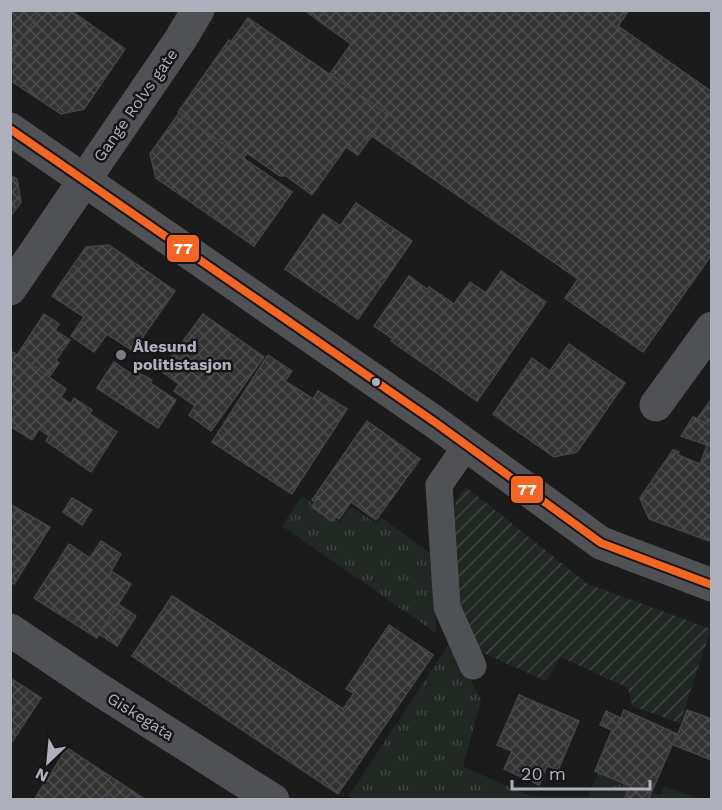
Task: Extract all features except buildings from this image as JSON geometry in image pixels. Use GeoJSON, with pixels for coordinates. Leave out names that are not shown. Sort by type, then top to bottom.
{"type":"FeatureCollection","features":[{"type":"Feature","properties":{"kind":"street","name":"Gange Rolvs gate"},"geometry":{"type":"LineString","coordinates":[[10,289],[180,40],[198,10]]}},
{"type":"Feature","properties":{"kind":"street"},"geometry":{"type":"LineString","coordinates":[[10,129],[467,445],[601,543],[711,585]]}},
{"type":"Feature","properties":{"kind":"street"},"geometry":{"type":"LineString","coordinates":[[656,405],[711,328]]}},
{"type":"Feature","properties":{"kind":"street","name":"Giskegata"},"geometry":{"type":"LineString","coordinates":[[10,630],[273,800]]}},
{"type":"Feature","properties":{"kind":"lane"},"geometry":{"type":"LineString","coordinates":[[467,445],[439,485],[447,608],[472,666]]}},
{"type":"Feature","properties":{"kind":"green space"},"geometry":{"type":"Polygon","coordinates":[[[466,487],[588,584],[711,629],[680,723],[632,706],[628,688],[561,657],[546,681],[479,651],[456,607],[452,536],[456,500],[466,487]]]}},
{"type":"Feature","properties":{"kind":"green space"},"geometry":{"type":"Polygon","coordinates":[[[302,496],[340,522],[351,506],[377,524],[382,518],[433,555],[436,633],[282,526],[302,496]]]}},
{"type":"Feature","properties":{"kind":"green space"},"geometry":{"type":"Polygon","coordinates":[[[450,642],[481,700],[463,767],[531,796],[588,796],[599,772],[660,796],[664,786],[698,799],[355,800],[349,796],[450,642]]]}},
{"type":"Feature","properties":{"kind":"transit line","name":"77"},"geometry":{"type":"LineString","coordinates":[[10,129],[436,423],[601,543],[712,585]]}},
{"type":"Feature","properties":{"kind":"place","name":"Ålesund politistasjon"},"geometry":{"type":"Point","coordinates":[121,355]}}]}
